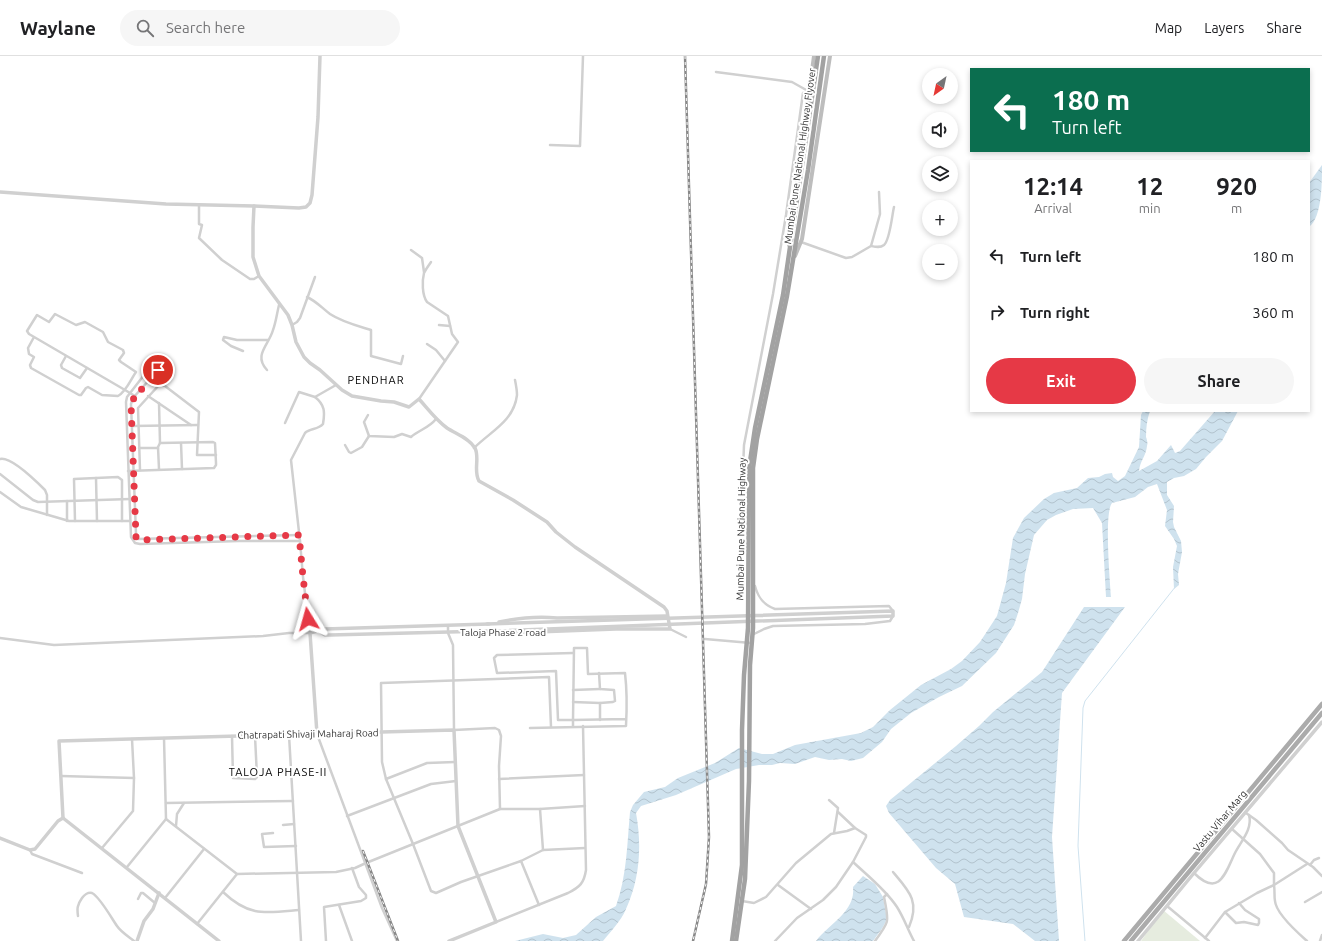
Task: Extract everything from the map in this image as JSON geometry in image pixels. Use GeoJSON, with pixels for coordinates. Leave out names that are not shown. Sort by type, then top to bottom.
{"type":"FeatureCollection","features":[{"type":"Feature","properties":{"kind":"highway","name":"Mumbai Pune National Highway Flyover"},"geometry":{"type":"LineString","coordinates":[[791,258],[818,56]]}},
{"type":"Feature","properties":{"kind":"highway","name":"Mumbai Pune National Highway Flyover"},"geometry":{"type":"LineString","coordinates":[[793,244],[808,170],[824,56]]}},
{"type":"Feature","properties":{"kind":"highway","name":"Mumbai Pune National Highway"},"geometry":{"type":"LineString","coordinates":[[740,900],[745,879],[749,781],[749,468],[791,258]]}},
{"type":"Feature","properties":{"kind":"highway","name":"Mumbai Pune National Highway"},"geometry":{"type":"LineString","coordinates":[[740,900],[744,675],[749,643],[752,635],[753,483],[757,439],[784,314],[791,258]]}},
{"type":"Feature","properties":{"kind":"highway"},"geometry":{"type":"LineString","coordinates":[[732,941],[740,900]]}},
{"type":"Feature","properties":{"kind":"highway"},"geometry":{"type":"LineString","coordinates":[[736,941],[740,900]]}},
{"type":"Feature","properties":{"kind":"main road"},"geometry":{"type":"LineString","coordinates":[[791,258],[788,234],[814,56]]}},
{"type":"Feature","properties":{"kind":"main road"},"geometry":{"type":"LineString","coordinates":[[791,258],[801,242],[830,56]]}},
{"type":"Feature","properties":{"kind":"main road"},"geometry":{"type":"LineString","coordinates":[[1124,941],[1322,704]]}},
{"type":"Feature","properties":{"kind":"main road","name":"Vastu Vihar Marg"},"geometry":{"type":"LineString","coordinates":[[1131,941],[1322,713]]}},
{"type":"Feature","properties":{"kind":"street"},"geometry":{"type":"LineString","coordinates":[[0,192],[166,204],[306,207],[310,203],[312,195],[318,117],[320,56]]}},
{"type":"Feature","properties":{"kind":"street"},"geometry":{"type":"LineString","coordinates":[[550,145],[580,146],[583,56]]}},
{"type":"Feature","properties":{"kind":"street"},"geometry":{"type":"LineString","coordinates":[[716,72],[792,82],[808,91]]}},
{"type":"Feature","properties":{"kind":"street"},"geometry":{"type":"LineString","coordinates":[[748,499],[742,494],[744,445],[773,294],[786,215],[802,93],[808,91]]}},
{"type":"Feature","properties":{"kind":"street"},"geometry":{"type":"LineString","coordinates":[[871,246],[880,214],[879,192]]}},
{"type":"Feature","properties":{"kind":"street"},"geometry":{"type":"LineString","coordinates":[[199,204],[198,224],[202,225],[199,238],[222,260],[250,279],[254,279],[259,276]]}},
{"type":"Feature","properties":{"kind":"street"},"geometry":{"type":"LineString","coordinates":[[254,206],[253,257],[259,276],[288,315],[296,342],[304,357],[336,385],[352,396],[394,402],[409,407],[419,399],[458,342],[452,334],[448,316],[427,302],[424,298],[424,273],[422,258],[411,250]]}},
{"type":"Feature","properties":{"kind":"street"},"geometry":{"type":"LineString","coordinates":[[801,242],[846,258],[852,257],[871,246],[878,247],[885,244],[888,238],[894,207]]}},
{"type":"Feature","properties":{"kind":"street"},"geometry":{"type":"LineString","coordinates":[[424,273],[431,262]]}},
{"type":"Feature","properties":{"kind":"street"},"geometry":{"type":"LineString","coordinates":[[292,325],[300,318],[315,277]]}},
{"type":"Feature","properties":{"kind":"street"},"geometry":{"type":"LineString","coordinates":[[307,297],[312,299],[330,314],[349,323],[372,330],[371,356],[401,364],[403,356]]}},
{"type":"Feature","properties":{"kind":"street"},"geometry":{"type":"LineString","coordinates":[[267,370],[261,361],[264,348],[274,329],[279,304]]}},
{"type":"Feature","properties":{"kind":"street"},"geometry":{"type":"LineString","coordinates":[[34,337],[28,350],[34,357],[30,365],[34,370],[79,395],[81,395],[88,387],[105,396],[118,396],[125,390],[136,370],[119,360],[124,353],[123,350],[108,342],[103,332],[85,322],[76,325],[55,314],[49,322],[37,315],[28,331],[29,334],[66,356],[125,390],[131,393],[135,396]]}},
{"type":"Feature","properties":{"kind":"street"},"geometry":{"type":"LineString","coordinates":[[440,325],[450,326]]}},
{"type":"Feature","properties":{"kind":"street"},"geometry":{"type":"LineString","coordinates":[[243,351],[223,340],[224,337],[237,340],[268,340]]}},
{"type":"Feature","properties":{"kind":"street"},"geometry":{"type":"LineString","coordinates":[[427,344],[436,350],[445,361]]}},
{"type":"Feature","properties":{"kind":"street"},"geometry":{"type":"LineString","coordinates":[[66,356],[61,365],[62,368],[80,378],[87,368]]}},
{"type":"Feature","properties":{"kind":"street"},"geometry":{"type":"LineString","coordinates":[[135,543],[137,539],[131,404],[135,396],[158,370],[156,366],[153,365],[127,397],[126,402],[131,537],[135,543],[300,541]]}},
{"type":"Feature","properties":{"kind":"street"},"geometry":{"type":"LineString","coordinates":[[146,373],[152,377]]}},
{"type":"Feature","properties":{"kind":"street"},"geometry":{"type":"LineString","coordinates":[[474,448],[508,419],[517,395],[515,380]]}},
{"type":"Feature","properties":{"kind":"street"},"geometry":{"type":"LineString","coordinates":[[140,470],[138,408],[158,386],[162,384],[198,410],[200,414],[197,455],[216,455]]}},
{"type":"Feature","properties":{"kind":"street"},"geometry":{"type":"LineString","coordinates":[[315,397],[336,385]]}},
{"type":"Feature","properties":{"kind":"street"},"geometry":{"type":"LineString","coordinates":[[285,423],[299,392],[315,397],[322,404],[323,424],[316,429],[308,430],[305,433],[291,460],[310,634],[317,734],[382,908],[397,941]]}},
{"type":"Feature","properties":{"kind":"street"},"geometry":{"type":"LineString","coordinates":[[148,396],[192,425]]}},
{"type":"Feature","properties":{"kind":"street"},"geometry":{"type":"LineString","coordinates":[[419,399],[447,428],[470,443],[474,448],[477,464],[476,475],[479,481],[547,522],[556,532],[664,607],[667,610],[670,628],[686,637]]}},
{"type":"Feature","properties":{"kind":"street"},"geometry":{"type":"LineString","coordinates":[[159,403],[159,469]]}},
{"type":"Feature","properties":{"kind":"street"},"geometry":{"type":"LineString","coordinates":[[368,414],[364,422],[369,436]]}},
{"type":"Feature","properties":{"kind":"street"},"geometry":{"type":"LineString","coordinates":[[369,436],[394,437],[402,434],[411,437],[428,428],[436,418]]}},
{"type":"Feature","properties":{"kind":"street"},"geometry":{"type":"LineString","coordinates":[[132,426],[198,425]]}},
{"type":"Feature","properties":{"kind":"street"},"geometry":{"type":"LineString","coordinates":[[345,445],[351,453],[362,447],[369,436]]}},
{"type":"Feature","properties":{"kind":"street"},"geometry":{"type":"LineString","coordinates":[[181,442],[182,469]]}},
{"type":"Feature","properties":{"kind":"street"},"geometry":{"type":"LineString","coordinates":[[128,471],[214,468],[216,465],[214,442],[160,443]]}},
{"type":"Feature","properties":{"kind":"street"},"geometry":{"type":"LineString","coordinates":[[139,448],[158,448]]}},
{"type":"Feature","properties":{"kind":"street"},"geometry":{"type":"LineString","coordinates":[[0,459],[6,459],[13,462],[44,489],[46,492],[47,515]]}},
{"type":"Feature","properties":{"kind":"street"},"geometry":{"type":"LineString","coordinates":[[0,474],[33,500],[47,502],[130,499]]}},
{"type":"Feature","properties":{"kind":"street"},"geometry":{"type":"LineString","coordinates":[[75,521],[74,480],[118,477],[121,479],[122,521]]}},
{"type":"Feature","properties":{"kind":"street"},"geometry":{"type":"LineString","coordinates":[[96,478],[97,521]]}},
{"type":"Feature","properties":{"kind":"street"},"geometry":{"type":"LineString","coordinates":[[0,492],[18,505],[67,520],[130,521]]}},
{"type":"Feature","properties":{"kind":"street"},"geometry":{"type":"LineString","coordinates":[[67,501],[67,520]]}},
{"type":"Feature","properties":{"kind":"street"},"geometry":{"type":"LineString","coordinates":[[137,539],[299,535]]}},
{"type":"Feature","properties":{"kind":"street"},"geometry":{"type":"LineString","coordinates":[[752,635],[764,628],[773,626],[865,624],[890,621],[893,614],[890,606],[775,609],[763,603],[757,596],[753,580]]}},
{"type":"Feature","properties":{"kind":"street"},"geometry":{"type":"LineString","coordinates":[[487,624],[827,613],[893,614]]}},
{"type":"Feature","properties":{"kind":"street"},"geometry":{"type":"LineString","coordinates":[[488,631],[826,619],[893,614]]}},
{"type":"Feature","properties":{"kind":"street","name":"Taloja Phase 2 road"},"geometry":{"type":"LineString","coordinates":[[310,634],[324,629],[487,624],[539,616],[557,618],[667,616]]}},
{"type":"Feature","properties":{"kind":"street"},"geometry":{"type":"LineString","coordinates":[[448,626],[448,633],[453,645],[454,730],[458,826],[496,922]]}},
{"type":"Feature","properties":{"kind":"street","name":"Taloja Phase 2 road"},"geometry":{"type":"LineString","coordinates":[[318,632],[325,635],[488,631],[510,634],[670,628]]}},
{"type":"Feature","properties":{"kind":"street"},"geometry":{"type":"LineString","coordinates":[[0,638],[54,645],[263,636],[289,633],[310,634]]}},
{"type":"Feature","properties":{"kind":"street"},"geometry":{"type":"LineString","coordinates":[[705,639],[749,643]]}},
{"type":"Feature","properties":{"kind":"street"},"geometry":{"type":"LineString","coordinates":[[530,728],[626,726],[626,673],[588,673],[587,648],[574,648],[573,653],[573,726]]}},
{"type":"Feature","properties":{"kind":"street"},"geometry":{"type":"LineString","coordinates":[[573,653],[495,656],[496,672],[556,671],[558,720],[626,719]]}},
{"type":"Feature","properties":{"kind":"street"},"geometry":{"type":"LineString","coordinates":[[534,671],[534,677]]}},
{"type":"Feature","properties":{"kind":"street"},"geometry":{"type":"LineString","coordinates":[[507,673],[507,678]]}},
{"type":"Feature","properties":{"kind":"street"},"geometry":{"type":"LineString","coordinates":[[599,673],[600,689]]}},
{"type":"Feature","properties":{"kind":"street"},"geometry":{"type":"LineString","coordinates":[[551,727],[549,677],[381,683],[382,762],[386,778],[431,891],[436,893],[520,861],[543,850],[585,848]]}},
{"type":"Feature","properties":{"kind":"street"},"geometry":{"type":"LineString","coordinates":[[573,690],[614,690],[615,701],[600,703],[573,702]]}},
{"type":"Feature","properties":{"kind":"street"},"geometry":{"type":"LineString","coordinates":[[600,703],[600,720]]}},
{"type":"Feature","properties":{"kind":"street"},"geometry":{"type":"LineString","coordinates":[[1138,941],[1194,872],[1232,829],[1248,814],[1322,722]]}},
{"type":"Feature","properties":{"kind":"street"},"geometry":{"type":"LineString","coordinates":[[449,941],[576,889],[584,880],[586,870],[583,726]]}},
{"type":"Feature","properties":{"kind":"street","name":"Chatrapati Shivaji Maharaj Road"},"geometry":{"type":"LineString","coordinates":[[63,818],[59,741],[494,728],[499,730],[501,736],[499,779]]}},
{"type":"Feature","properties":{"kind":"street"},"geometry":{"type":"LineString","coordinates":[[289,735],[301,941]]}},
{"type":"Feature","properties":{"kind":"street"},"geometry":{"type":"LineString","coordinates":[[232,736],[233,778],[255,779],[257,777],[256,736]]}},
{"type":"Feature","properties":{"kind":"street"},"geometry":{"type":"LineString","coordinates":[[127,867],[166,818],[164,738]]}},
{"type":"Feature","properties":{"kind":"street"},"geometry":{"type":"LineString","coordinates":[[102,848],[134,811],[132,739]]}},
{"type":"Feature","properties":{"kind":"street"},"geometry":{"type":"LineString","coordinates":[[386,778],[427,762],[455,762]]}},
{"type":"Feature","properties":{"kind":"street"},"geometry":{"type":"LineString","coordinates":[[500,809],[499,779],[584,775]]}},
{"type":"Feature","properties":{"kind":"street"},"geometry":{"type":"LineString","coordinates":[[60,776],[134,778]]}},
{"type":"Feature","properties":{"kind":"street"},"geometry":{"type":"LineString","coordinates":[[347,816],[431,784],[456,781]]}},
{"type":"Feature","properties":{"kind":"street"},"geometry":{"type":"LineString","coordinates":[[830,800],[838,808],[834,833]]}},
{"type":"Feature","properties":{"kind":"street"},"geometry":{"type":"LineString","coordinates":[[166,803],[293,801]]}},
{"type":"Feature","properties":{"kind":"street"},"geometry":{"type":"LineString","coordinates":[[176,826],[177,814],[184,803]]}},
{"type":"Feature","properties":{"kind":"street"},"geometry":{"type":"LineString","coordinates":[[166,818],[237,874],[297,874],[336,872],[352,868],[500,809],[540,809],[585,806]]}},
{"type":"Feature","properties":{"kind":"street"},"geometry":{"type":"LineString","coordinates":[[540,809],[543,850]]}},
{"type":"Feature","properties":{"kind":"street"},"geometry":{"type":"LineString","coordinates":[[775,941],[797,918],[823,900],[836,887],[853,862],[866,836],[837,812]]}},
{"type":"Feature","properties":{"kind":"street"},"geometry":{"type":"LineString","coordinates":[[1194,872],[1200,879],[1211,884],[1222,879],[1250,826],[1251,821],[1248,814]]}},
{"type":"Feature","properties":{"kind":"street"},"geometry":{"type":"LineString","coordinates":[[1248,814],[1288,850],[1309,864],[1322,876]]}},
{"type":"Feature","properties":{"kind":"street"},"geometry":{"type":"LineString","coordinates":[[30,850],[35,849],[58,821],[63,818],[219,941]]}},
{"type":"Feature","properties":{"kind":"street"},"geometry":{"type":"LineString","coordinates":[[283,825],[294,824]]}},
{"type":"Feature","properties":{"kind":"street"},"geometry":{"type":"LineString","coordinates":[[740,900],[754,903],[760,901],[778,885],[796,864],[834,833],[855,828]]}},
{"type":"Feature","properties":{"kind":"street"},"geometry":{"type":"LineString","coordinates":[[1232,829],[1260,854],[1271,867],[1274,873],[1276,906],[1286,920],[1307,941]]}},
{"type":"Feature","properties":{"kind":"street"},"geometry":{"type":"LineString","coordinates":[[273,833],[262,834],[264,847],[296,846]]}},
{"type":"Feature","properties":{"kind":"street"},"geometry":{"type":"LineString","coordinates":[[0,838],[30,850],[32,854],[82,873]]}},
{"type":"Feature","properties":{"kind":"street"},"geometry":{"type":"LineString","coordinates":[[165,898],[204,849]]}},
{"type":"Feature","properties":{"kind":"street"},"geometry":{"type":"LineString","coordinates":[[1205,938],[1225,912],[1256,892],[1274,885],[1319,858]]}},
{"type":"Feature","properties":{"kind":"street"},"geometry":{"type":"LineString","coordinates":[[520,861],[539,905]]}},
{"type":"Feature","properties":{"kind":"street"},"geometry":{"type":"LineString","coordinates":[[853,862],[887,894],[896,905],[914,941]]}},
{"type":"Feature","properties":{"kind":"street"},"geometry":{"type":"LineString","coordinates":[[326,941],[324,907],[339,906],[361,901],[366,898],[366,895],[359,887],[352,868]]}},
{"type":"Feature","properties":{"kind":"street"},"geometry":{"type":"LineString","coordinates":[[892,872],[908,892],[913,901],[913,917],[908,927]]}},
{"type":"Feature","properties":{"kind":"street"},"geometry":{"type":"LineString","coordinates":[[197,924],[237,874]]}},
{"type":"Feature","properties":{"kind":"street"},"geometry":{"type":"LineString","coordinates":[[778,885],[811,909]]}},
{"type":"Feature","properties":{"kind":"street"},"geometry":{"type":"LineString","coordinates":[[223,892],[242,907],[250,910],[272,913],[299,910]]}},
{"type":"Feature","properties":{"kind":"street"},"geometry":{"type":"LineString","coordinates":[[1305,902],[1322,892]]}},
{"type":"Feature","properties":{"kind":"street"},"geometry":{"type":"LineString","coordinates":[[138,899],[143,893],[155,904]]}},
{"type":"Feature","properties":{"kind":"street"},"geometry":{"type":"LineString","coordinates":[[78,916],[77,907],[80,901],[86,894],[93,894],[101,902],[118,928],[136,941],[144,921],[153,909],[159,893]]}},
{"type":"Feature","properties":{"kind":"street"},"geometry":{"type":"LineString","coordinates":[[875,941],[887,923],[888,919],[884,897],[887,894]]}},
{"type":"Feature","properties":{"kind":"street"},"geometry":{"type":"LineString","coordinates":[[1225,912],[1236,923],[1244,922],[1258,925],[1259,919],[1245,910],[1239,903]]}},
{"type":"Feature","properties":{"kind":"street"},"geometry":{"type":"LineString","coordinates":[[339,906],[352,941]]}},
{"type":"Feature","properties":{"kind":"street"},"geometry":{"type":"LineString","coordinates":[[1167,906],[1209,941]]}},
{"type":"Feature","properties":{"kind":"street"},"geometry":{"type":"LineString","coordinates":[[1320,941],[1322,936]]}},
{"type":"Feature","properties":{"kind":"shaded area"},"geometry":{"type":"Polygon","coordinates":[[[1163,910],[1200,941],[1141,941],[1163,910]]]}},
{"type":"Feature","properties":{"kind":"water"},"geometry":{"type":"Polygon","coordinates":[[[1322,165],[1319,208],[1317,216],[1310,226],[1310,182],[1322,165]]]}},
{"type":"Feature","properties":{"kind":"water"},"geometry":{"type":"Polygon","coordinates":[[[1142,412],[1150,412],[1146,430],[1147,445],[1139,471],[1157,461],[1171,445],[1175,453],[1180,451],[1214,412],[1237,412],[1222,441],[1196,469],[1184,476],[1174,478],[1167,482],[1167,495],[1174,506],[1174,527],[1181,541],[1182,552],[1178,574],[1179,585],[1174,589],[1173,567],[1177,546],[1165,526],[1167,510],[1157,484],[1148,487],[1135,497],[1112,503],[1108,520],[1111,597],[1106,597],[1102,523],[1093,508],[1073,509],[1056,515],[1047,520],[1034,535],[1025,574],[1022,599],[1014,625],[996,653],[962,686],[911,713],[891,729],[882,742],[863,758],[851,761],[842,759],[829,760],[815,757],[795,764],[780,763],[736,769],[676,795],[641,806],[636,813],[639,850],[637,874],[631,898],[616,926],[603,941],[515,941],[543,934],[563,938],[576,935],[596,917],[616,906],[620,894],[624,871],[630,812],[633,805],[644,792],[665,787],[678,778],[715,763],[739,748],[762,754],[773,754],[795,745],[861,733],[873,727],[890,710],[921,685],[951,669],[962,661],[980,642],[997,616],[1006,583],[1013,538],[1024,518],[1044,499],[1054,493],[1077,488],[1088,478],[1099,477],[1112,473],[1113,477],[1118,481],[1125,476],[1139,447],[1142,412]]]}},
{"type":"Feature","properties":{"kind":"water"},"geometry":{"type":"Polygon","coordinates":[[[1084,607],[1125,607],[1062,693],[1052,837],[1059,941],[1035,941],[1013,924],[964,917],[955,884],[936,868],[889,813],[886,806],[890,800],[956,746],[993,712],[1042,672],[1084,607]]]}},
{"type":"Feature","properties":{"kind":"water"},"geometry":{"type":"Polygon","coordinates":[[[863,876],[875,884],[883,897],[887,919],[873,941],[816,941],[846,910],[853,896],[853,887],[863,876]]]}},
{"type":"Feature","properties":{"kind":"waterway"},"geometry":{"type":"LineString","coordinates":[[1085,941],[1078,846],[1083,708],[1085,701],[1176,586]]}},
{"type":"Feature","properties":{"kind":"railway"},"geometry":{"type":"LineString","coordinates":[[685,56],[709,837],[706,884],[693,941]]}},
{"type":"Feature","properties":{"kind":"railway"},"geometry":{"type":"LineString","coordinates":[[363,851],[398,941]]}},
{"type":"Feature","properties":{"kind":"district","name":"PENDHAR"},"geometry":{"type":"Point","coordinates":[376,380]}},
{"type":"Feature","properties":{"kind":"district","name":"TALOJA PHASE-II"},"geometry":{"type":"Point","coordinates":[278,772]}},
{"type":"Feature","properties":{"kind":"route"},"geometry":{"type":"LineString","coordinates":[[158,370],[134,398],[131,404],[137,539],[299,535],[308,619]]}}]}
